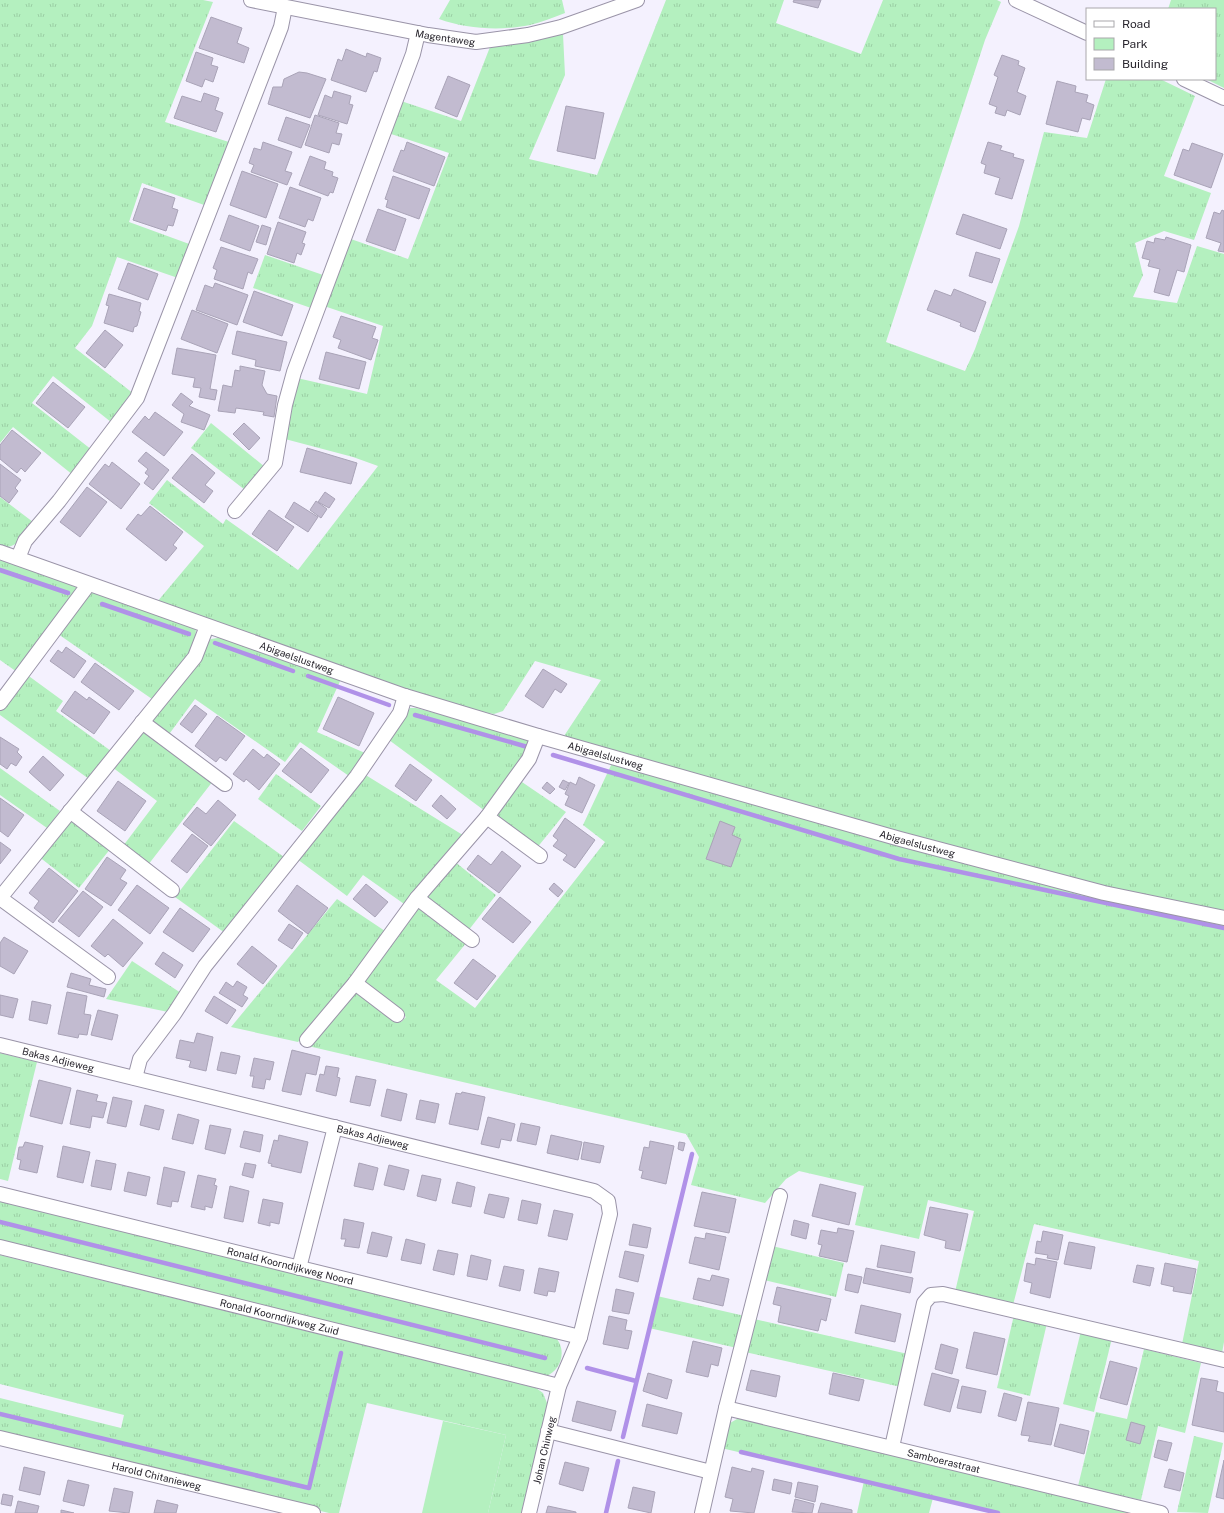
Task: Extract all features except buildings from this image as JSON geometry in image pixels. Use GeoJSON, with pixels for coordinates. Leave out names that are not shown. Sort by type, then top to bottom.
{"type":"FeatureCollection","features":[{"type":"Feature","properties":{"kind":"street","name":"Magentaweg"},"geometry":{"type":"LineString","coordinates":[[251,0],[418,33],[476,42],[528,35],[561,26],[637,0]]}},
{"type":"Feature","properties":{"kind":"street"},"geometry":{"type":"LineString","coordinates":[[1016,0],[1086,33]]}},
{"type":"Feature","properties":{"kind":"street"},"geometry":{"type":"LineString","coordinates":[[18,558],[25,541],[59,501],[137,398],[281,27],[286,7]]}},
{"type":"Feature","properties":{"kind":"street"},"geometry":{"type":"LineString","coordinates":[[235,511],[274,463],[285,405],[294,372],[413,54],[418,33]]}},
{"type":"Feature","properties":{"kind":"street"},"geometry":{"type":"LineString","coordinates":[[1186,80],[1224,98]]}},
{"type":"Feature","properties":{"kind":"street","name":"Abigaelslustweg"},"geometry":{"type":"LineString","coordinates":[[0,552],[88,585],[406,696],[538,736],[907,841],[1104,893],[1224,918]]}},
{"type":"Feature","properties":{"kind":"street"},"geometry":{"type":"LineString","coordinates":[[0,703],[88,585]]}},
{"type":"Feature","properties":{"kind":"street"},"geometry":{"type":"LineString","coordinates":[[108,977],[0,898],[195,657],[207,626]]}},
{"type":"Feature","properties":{"kind":"street"},"geometry":{"type":"LineString","coordinates":[[135,1078],[140,1059],[174,1014],[205,966],[357,776],[400,713],[406,696]]}},
{"type":"Feature","properties":{"kind":"street"},"geometry":{"type":"LineString","coordinates":[[142,722],[225,784]]}},
{"type":"Feature","properties":{"kind":"street"},"geometry":{"type":"LineString","coordinates":[[307,1040],[355,982],[418,898],[487,817],[529,760],[538,736]]}},
{"type":"Feature","properties":{"kind":"street"},"geometry":{"type":"LineString","coordinates":[[70,811],[172,890]]}},
{"type":"Feature","properties":{"kind":"street"},"geometry":{"type":"LineString","coordinates":[[487,817],[540,856]]}},
{"type":"Feature","properties":{"kind":"street"},"geometry":{"type":"LineString","coordinates":[[418,898],[472,940]]}},
{"type":"Feature","properties":{"kind":"street"},"geometry":{"type":"LineString","coordinates":[[355,982],[397,1015]]}},
{"type":"Feature","properties":{"kind":"street","name":"Bakas Adjieweg"},"geometry":{"type":"LineString","coordinates":[[0,1045],[594,1191],[608,1201],[610,1214],[580,1337],[559,1386]]}},
{"type":"Feature","properties":{"kind":"street"},"geometry":{"type":"LineString","coordinates":[[299,1268],[335,1127]]}},
{"type":"Feature","properties":{"kind":"street","name":"Ronald Koorndijkweg Noord"},"geometry":{"type":"LineString","coordinates":[[0,1194],[580,1337]]}},
{"type":"Feature","properties":{"kind":"street"},"geometry":{"type":"LineString","coordinates":[[702,1513],[726,1408],[780,1196]]}},
{"type":"Feature","properties":{"kind":"street","name":"Ronald Koorndijkweg Zuid"},"geometry":{"type":"LineString","coordinates":[[0,1248],[559,1386]]}},
{"type":"Feature","properties":{"kind":"street"},"geometry":{"type":"LineString","coordinates":[[892,1447],[924,1303],[931,1295],[943,1294],[1224,1360]]}},
{"type":"Feature","properties":{"kind":"street","name":"Johan Chinweg"},"geometry":{"type":"LineString","coordinates":[[529,1513],[559,1386]]}},
{"type":"Feature","properties":{"kind":"street","name":"Samboerastraat"},"geometry":{"type":"LineString","coordinates":[[726,1408],[1161,1513]]}},
{"type":"Feature","properties":{"kind":"street"},"geometry":{"type":"LineString","coordinates":[[548,1431],[711,1472]]}},
{"type":"Feature","properties":{"kind":"street","name":"Harold Chitanieweg"},"geometry":{"type":"LineString","coordinates":[[0,1438],[313,1513]]}},
{"type":"Feature","properties":{"kind":"green space"},"geometry":{"type":"Polygon","coordinates":[[[0,0],[203,0],[213,2],[165,122],[229,142],[207,206],[142,183],[129,222],[192,245],[178,278],[117,257],[92,326],[75,348],[134,394],[111,422],[53,376],[32,403],[92,450],[73,475],[13,427],[0,443],[0,0]]]}},
{"type":"Feature","properties":{"kind":"green space"},"geometry":{"type":"Polygon","coordinates":[[[450,0],[562,0],[565,13],[534,24],[519,27],[472,27],[439,19],[450,0]]]}},
{"type":"Feature","properties":{"kind":"green space"},"geometry":{"type":"Polygon","coordinates":[[[666,0],[784,0],[776,23],[861,54],[883,0],[997,0],[1001,2],[985,40],[886,342],[965,371],[975,349],[1019,226],[1044,132],[1087,138],[1106,80],[1162,80],[1195,96],[1164,176],[1211,193],[1194,240],[1164,231],[1135,243],[1143,275],[1133,297],[1177,303],[1197,246],[1224,254],[1224,913],[1103,888],[909,836],[564,736],[601,680],[535,661],[503,711],[494,714],[455,707],[157,602],[204,546],[149,503],[167,480],[223,524],[226,519],[298,570],[378,466],[353,457],[285,439],[297,378],[367,394],[383,326],[324,306],[348,238],[408,259],[449,153],[388,133],[401,101],[461,121],[490,47],[528,42],[563,34],[565,75],[529,159],[597,175],[666,0]]]}},
{"type":"Feature","properties":{"kind":"green space"},"geometry":{"type":"Polygon","coordinates":[[[1171,0],[1224,0],[1224,88],[1208,80],[1216,80],[1216,8],[1168,8],[1171,0]]]}},
{"type":"Feature","properties":{"kind":"green space"},"geometry":{"type":"Polygon","coordinates":[[[265,255],[326,276],[314,309],[253,288],[265,255]]]}},
{"type":"Feature","properties":{"kind":"green space"},"geometry":{"type":"Polygon","coordinates":[[[211,423],[265,467],[245,490],[191,448],[211,423]]]}},
{"type":"Feature","properties":{"kind":"green space"},"geometry":{"type":"Polygon","coordinates":[[[0,497],[33,522],[16,544],[6,547],[0,547],[0,497]]]}},
{"type":"Feature","properties":{"kind":"green space"},"geometry":{"type":"Polygon","coordinates":[[[0,557],[79,586],[17,672],[0,660],[0,557]]]}},
{"type":"Feature","properties":{"kind":"green space"},"geometry":{"type":"Polygon","coordinates":[[[97,591],[195,626],[196,635],[188,655],[152,699],[58,634],[90,593],[97,591]]]}},
{"type":"Feature","properties":{"kind":"green space"},"geometry":{"type":"Polygon","coordinates":[[[224,637],[341,679],[317,732],[365,753],[349,776],[300,742],[285,762],[195,699],[167,737],[148,722],[205,644],[211,639],[224,637]]]}},
{"type":"Feature","properties":{"kind":"green space"},"geometry":{"type":"Polygon","coordinates":[[[26,674],[63,701],[56,711],[111,751],[89,779],[0,715],[0,709],[26,674]]]}},
{"type":"Feature","properties":{"kind":"green space"},"geometry":{"type":"Polygon","coordinates":[[[410,708],[416,708],[528,738],[524,753],[518,764],[485,811],[389,740],[410,708]]]}},
{"type":"Feature","properties":{"kind":"green space"},"geometry":{"type":"Polygon","coordinates":[[[143,729],[213,781],[148,865],[123,846],[157,801],[112,767],[143,729]]]}},
{"type":"Feature","properties":{"kind":"green space"},"geometry":{"type":"Polygon","coordinates":[[[613,761],[1224,921],[1224,1342],[1222,1353],[1182,1344],[1199,1261],[1034,1224],[1013,1305],[955,1292],[974,1211],[928,1200],[919,1239],[855,1225],[864,1186],[799,1171],[786,1179],[765,1203],[691,1185],[699,1157],[686,1134],[308,1046],[356,988],[401,1022],[406,1017],[362,981],[418,904],[467,942],[436,980],[475,1008],[605,842],[583,825],[613,761]]]}},
{"type":"Feature","properties":{"kind":"green space"},"geometry":{"type":"Polygon","coordinates":[[[0,768],[60,811],[47,828],[0,795],[0,768]]]}},
{"type":"Feature","properties":{"kind":"green space"},"geometry":{"type":"Polygon","coordinates":[[[276,774],[321,806],[302,831],[258,799],[276,774]]]}},
{"type":"Feature","properties":{"kind":"green space"},"geometry":{"type":"Polygon","coordinates":[[[364,774],[466,837],[407,906],[363,875],[347,896],[297,859],[364,774]]]}},
{"type":"Feature","properties":{"kind":"green space"},"geometry":{"type":"Polygon","coordinates":[[[519,780],[566,812],[536,849],[494,816],[519,780]]]}},
{"type":"Feature","properties":{"kind":"green space"},"geometry":{"type":"Polygon","coordinates":[[[70,817],[111,848],[79,888],[38,856],[70,817]]]}},
{"type":"Feature","properties":{"kind":"green space"},"geometry":{"type":"Polygon","coordinates":[[[234,821],[284,857],[225,933],[175,897],[234,821]]]}},
{"type":"Feature","properties":{"kind":"green space"},"geometry":{"type":"Polygon","coordinates":[[[454,861],[496,895],[468,931],[423,897],[454,861]]]}},
{"type":"Feature","properties":{"kind":"green space"},"geometry":{"type":"Polygon","coordinates":[[[337,899],[388,933],[353,980],[298,1042],[231,1027],[337,899]]]}},
{"type":"Feature","properties":{"kind":"green space"},"geometry":{"type":"Polygon","coordinates":[[[132,961],[181,993],[168,1012],[106,999],[132,961]]]}},
{"type":"Feature","properties":{"kind":"green space"},"geometry":{"type":"Polygon","coordinates":[[[0,1053],[37,1062],[8,1181],[0,1179],[0,1053]]]}},
{"type":"Feature","properties":{"kind":"green space"},"geometry":{"type":"Polygon","coordinates":[[[0,1201],[555,1337],[561,1347],[561,1359],[556,1369],[546,1376],[0,1242],[0,1201]]]}},
{"type":"Feature","properties":{"kind":"green space"},"geometry":{"type":"Polygon","coordinates":[[[772,1246],[844,1263],[836,1297],[764,1280],[772,1246]]]}},
{"type":"Feature","properties":{"kind":"green space"},"geometry":{"type":"Polygon","coordinates":[[[0,1255],[536,1388],[543,1393],[549,1408],[521,1513],[488,1513],[506,1435],[367,1403],[339,1513],[329,1513],[0,1434],[0,1398],[121,1428],[124,1415],[0,1384],[0,1255]]]}},
{"type":"Feature","properties":{"kind":"green space"},"geometry":{"type":"Polygon","coordinates":[[[657,1296],[745,1316],[737,1348],[649,1328],[657,1296]]]}},
{"type":"Feature","properties":{"kind":"green space"},"geometry":{"type":"Polygon","coordinates":[[[1014,1315],[1047,1323],[1030,1396],[997,1388],[1014,1315]]]}},
{"type":"Feature","properties":{"kind":"green space"},"geometry":{"type":"Polygon","coordinates":[[[754,1319],[908,1354],[901,1387],[745,1352],[754,1319]]]}},
{"type":"Feature","properties":{"kind":"green space"},"geometry":{"type":"Polygon","coordinates":[[[1081,1331],[1112,1338],[1094,1412],[1063,1404],[1081,1331]]]}},
{"type":"Feature","properties":{"kind":"green space"},"geometry":{"type":"Polygon","coordinates":[[[1144,1349],[1201,1363],[1185,1433],[1158,1426],[1141,1500],[1078,1486],[1096,1412],[1127,1419],[1144,1349]]]}},
{"type":"Feature","properties":{"kind":"green space"},"geometry":{"type":"Polygon","coordinates":[[[737,1419],[744,1419],[1134,1513],[998,1513],[933,1498],[929,1513],[857,1513],[864,1481],[721,1448],[730,1423],[737,1419]]]}},
{"type":"Feature","properties":{"kind":"green space"},"geometry":{"type":"Polygon","coordinates":[[[443,1421],[506,1435],[488,1513],[422,1513],[443,1421]]]}},
{"type":"Feature","properties":{"kind":"green space"},"geometry":{"type":"Polygon","coordinates":[[[1194,1436],[1223,1443],[1208,1513],[1177,1512],[1194,1436]]]}},
{"type":"Feature","properties":{"kind":"waterway"},"geometry":{"type":"LineString","coordinates":[[0,570],[68,593]]}},
{"type":"Feature","properties":{"kind":"waterway"},"geometry":{"type":"LineString","coordinates":[[102,604],[189,634]]}},
{"type":"Feature","properties":{"kind":"waterway"},"geometry":{"type":"LineString","coordinates":[[215,643],[293,671]]}},
{"type":"Feature","properties":{"kind":"waterway"},"geometry":{"type":"LineString","coordinates":[[308,676],[389,705]]}},
{"type":"Feature","properties":{"kind":"waterway"},"geometry":{"type":"LineString","coordinates":[[415,715],[531,748]]}},
{"type":"Feature","properties":{"kind":"waterway"},"geometry":{"type":"LineString","coordinates":[[553,755],[899,859],[1224,928]]}},
{"type":"Feature","properties":{"kind":"waterway"},"geometry":{"type":"LineString","coordinates":[[623,1437],[692,1154]]}},
{"type":"Feature","properties":{"kind":"waterway"},"geometry":{"type":"LineString","coordinates":[[0,1222],[545,1358]]}},
{"type":"Feature","properties":{"kind":"waterway"},"geometry":{"type":"LineString","coordinates":[[0,1414],[309,1488],[341,1353]]}},
{"type":"Feature","properties":{"kind":"waterway"},"geometry":{"type":"LineString","coordinates":[[587,1368],[636,1381]]}},
{"type":"Feature","properties":{"kind":"waterway"},"geometry":{"type":"LineString","coordinates":[[741,1452],[998,1513]]}},
{"type":"Feature","properties":{"kind":"waterway"},"geometry":{"type":"LineString","coordinates":[[606,1513],[618,1461]]}}]}
